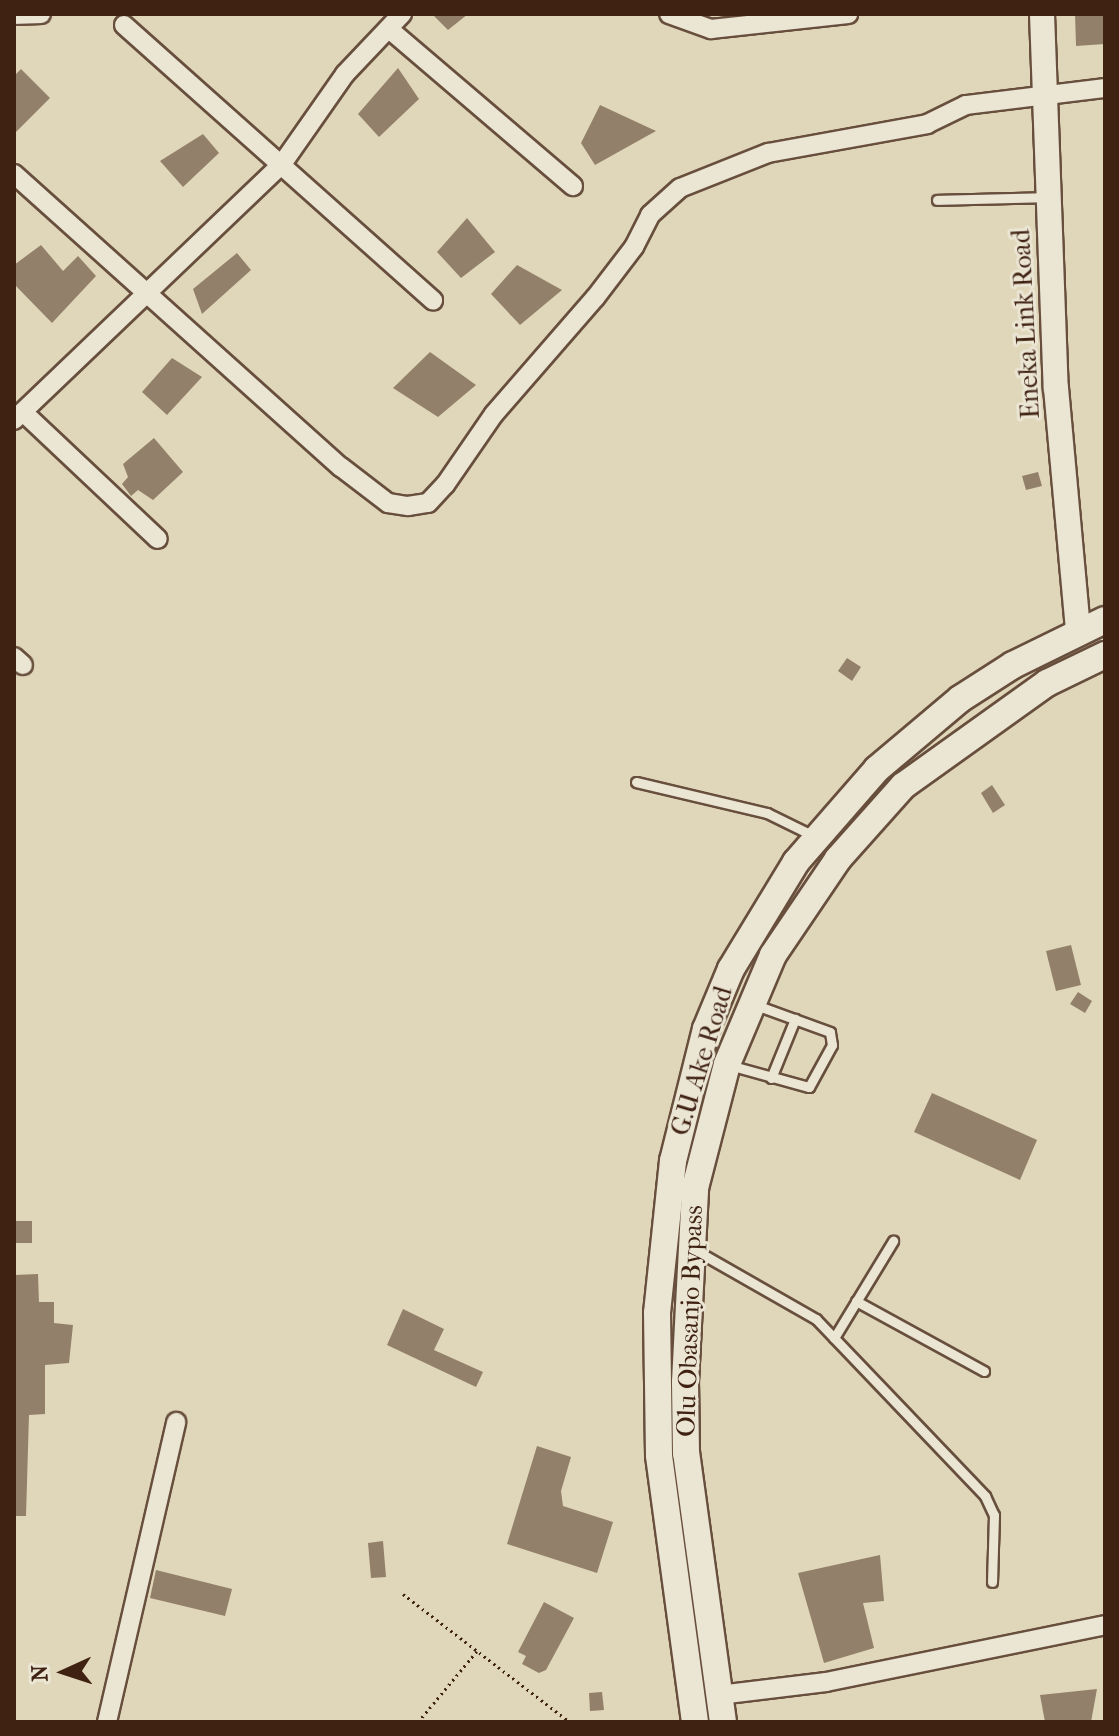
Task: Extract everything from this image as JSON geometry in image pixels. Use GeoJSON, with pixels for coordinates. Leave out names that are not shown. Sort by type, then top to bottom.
{"type":"FeatureCollection","features":[{"type":"Feature","properties":{"kind":"main road","name":"G.U Ake Road"},"geometry":{"type":"LineString","coordinates":[[695,1722],[659,1455],[657,1313],[673,1161],[706,1029],[731,969],[816,837],[877,769],[919,731],[1013,665],[1078,630],[1105,620]]}},
{"type":"Feature","properties":{"kind":"main road","name":"Olu Obasanjo Bypass"},"geometry":{"type":"LineString","coordinates":[[723,1722],[686,1453],[688,1247],[707,1127],[727,1064],[750,1003],[805,905],[903,786],[1047,683],[1105,655]]}},
{"type":"Feature","properties":{"kind":"street"},"geometry":{"type":"LineString","coordinates":[[14,15],[41,14]]}},
{"type":"Feature","properties":{"kind":"street"},"geometry":{"type":"LineString","coordinates":[[158,539],[16,418],[150,294],[282,164],[345,74],[402,14]]}},
{"type":"Feature","properties":{"kind":"street"},"geometry":{"type":"LineString","coordinates":[[669,14],[710,22],[848,14]]}},
{"type":"Feature","properties":{"kind":"street","name":"Eneka Link Road"},"geometry":{"type":"LineString","coordinates":[[1042,14],[1066,542],[1078,630]]}},
{"type":"Feature","properties":{"kind":"street"},"geometry":{"type":"LineString","coordinates":[[124,25],[433,300]]}},
{"type":"Feature","properties":{"kind":"street"},"geometry":{"type":"LineString","coordinates":[[389,29],[573,186]]}},
{"type":"Feature","properties":{"kind":"street"},"geometry":{"type":"LineString","coordinates":[[14,174],[341,467],[388,503],[428,503],[494,414],[595,298],[634,247],[650,215],[680,188],[768,153],[927,124],[966,105],[1105,88]]}},
{"type":"Feature","properties":{"kind":"street"},"geometry":{"type":"LineString","coordinates":[[107,1722],[176,1422]]}},
{"type":"Feature","properties":{"kind":"street"},"geometry":{"type":"LineString","coordinates":[[719,1695],[841,1679],[1105,1625]]}},
{"type":"Feature","properties":{"kind":"lane"},"geometry":{"type":"LineString","coordinates":[[937,200],[1048,197]]}},
{"type":"Feature","properties":{"kind":"lane"},"geometry":{"type":"LineString","coordinates":[[636,782],[767,813],[816,837]]}},
{"type":"Feature","properties":{"kind":"lane"},"geometry":{"type":"LineString","coordinates":[[727,1064],[802,1088],[815,1084],[832,1045],[830,1032],[750,1003]]}},
{"type":"Feature","properties":{"kind":"lane"},"geometry":{"type":"LineString","coordinates":[[771,1078],[795,1019]]}},
{"type":"Feature","properties":{"kind":"lane"},"geometry":{"type":"LineString","coordinates":[[834,1338],[893,1241]]}},
{"type":"Feature","properties":{"kind":"lane"},"geometry":{"type":"LineString","coordinates":[[688,1247],[805,1310],[985,1496],[994,1515],[992,1582]]}},
{"type":"Feature","properties":{"kind":"lane"},"geometry":{"type":"LineString","coordinates":[[856,1301],[984,1371]]}},
{"type":"Feature","properties":{"kind":"path"},"geometry":{"type":"LineString","coordinates":[[403,1594],[567,1720]]}},
{"type":"Feature","properties":{"kind":"path"},"geometry":{"type":"LineString","coordinates":[[418,1722],[477,1651]]}},
{"type":"Feature","properties":{"kind":"building"},"geometry":{"type":"Polygon","coordinates":[[[432,14],[468,14],[448,30],[432,14]]]}},
{"type":"Feature","properties":{"kind":"building"},"geometry":{"type":"Polygon","coordinates":[[[1075,14],[1105,14],[1105,44],[1076,46],[1075,14]]]}},
{"type":"Feature","properties":{"kind":"building"},"geometry":{"type":"Polygon","coordinates":[[[398,68],[419,99],[379,137],[358,114],[398,68]]]}},
{"type":"Feature","properties":{"kind":"building"},"geometry":{"type":"Polygon","coordinates":[[[21,69],[50,98],[14,134],[14,76],[21,69]]]}},
{"type":"Feature","properties":{"kind":"building"},"geometry":{"type":"Polygon","coordinates":[[[600,105],[656,131],[595,165],[581,143],[600,105]]]}},
{"type":"Feature","properties":{"kind":"building"},"geometry":{"type":"Polygon","coordinates":[[[203,134],[219,153],[183,187],[160,161],[203,134]]]}},
{"type":"Feature","properties":{"kind":"building"},"geometry":{"type":"Polygon","coordinates":[[[467,218],[495,252],[461,278],[437,252],[467,218]]]}},
{"type":"Feature","properties":{"kind":"building"},"geometry":{"type":"Polygon","coordinates":[[[41,245],[63,271],[78,256],[96,276],[52,323],[14,284],[14,265],[41,245]]]}},
{"type":"Feature","properties":{"kind":"building"},"geometry":{"type":"Polygon","coordinates":[[[237,253],[251,270],[202,314],[193,289],[237,253]]]}},
{"type":"Feature","properties":{"kind":"building"},"geometry":{"type":"Polygon","coordinates":[[[517,265],[562,290],[520,325],[491,294],[517,265]]]}},
{"type":"Feature","properties":{"kind":"building"},"geometry":{"type":"Polygon","coordinates":[[[430,352],[476,385],[438,417],[393,388],[430,352]]]}},
{"type":"Feature","properties":{"kind":"building"},"geometry":{"type":"Polygon","coordinates":[[[172,358],[202,377],[167,415],[142,392],[172,358]]]}},
{"type":"Feature","properties":{"kind":"building"},"geometry":{"type":"Polygon","coordinates":[[[154,438],[183,472],[153,500],[138,490],[131,496],[122,484],[128,477],[123,464],[154,438]]]}},
{"type":"Feature","properties":{"kind":"building"},"geometry":{"type":"Polygon","coordinates":[[[1038,472],[1042,486],[1026,490],[1022,476],[1038,472]]]}},
{"type":"Feature","properties":{"kind":"building"},"geometry":{"type":"Polygon","coordinates":[[[847,658],[861,667],[852,681],[838,671],[847,658]]]}},
{"type":"Feature","properties":{"kind":"building"},"geometry":{"type":"Polygon","coordinates":[[[992,785],[1005,805],[993,813],[981,793],[992,785]]]}},
{"type":"Feature","properties":{"kind":"building"},"geometry":{"type":"Polygon","coordinates":[[[1071,945],[1081,985],[1056,991],[1046,951],[1071,945]]]}},
{"type":"Feature","properties":{"kind":"building"},"geometry":{"type":"Polygon","coordinates":[[[1078,992],[1092,1001],[1085,1013],[1070,1004],[1078,992]]]}},
{"type":"Feature","properties":{"kind":"building"},"geometry":{"type":"Polygon","coordinates":[[[932,1093],[1037,1140],[1020,1180],[914,1132],[932,1093]]]}},
{"type":"Feature","properties":{"kind":"building"},"geometry":{"type":"Polygon","coordinates":[[[14,1221],[32,1221],[32,1243],[14,1243],[14,1221]]]}},
{"type":"Feature","properties":{"kind":"building"},"geometry":{"type":"Polygon","coordinates":[[[38,1274],[39,1302],[54,1302],[54,1323],[73,1325],[69,1363],[45,1365],[45,1414],[29,1415],[26,1516],[14,1516],[14,1275],[38,1274]]]}},
{"type":"Feature","properties":{"kind":"building"},"geometry":{"type":"Polygon","coordinates":[[[403,1309],[444,1329],[434,1350],[483,1372],[476,1387],[387,1345],[403,1309]]]}},
{"type":"Feature","properties":{"kind":"building"},"geometry":{"type":"Polygon","coordinates":[[[537,1446],[571,1457],[561,1491],[563,1506],[613,1522],[597,1573],[507,1544],[537,1446]]]}},
{"type":"Feature","properties":{"kind":"building"},"geometry":{"type":"Polygon","coordinates":[[[383,1541],[386,1577],[371,1578],[368,1543],[383,1541]]]}},
{"type":"Feature","properties":{"kind":"building"},"geometry":{"type":"Polygon","coordinates":[[[880,1555],[884,1601],[863,1603],[874,1648],[824,1663],[798,1573],[880,1555]]]}},
{"type":"Feature","properties":{"kind":"building"},"geometry":{"type":"Polygon","coordinates":[[[156,1570],[232,1589],[225,1616],[150,1598],[156,1570]]]}},
{"type":"Feature","properties":{"kind":"building"},"geometry":{"type":"Polygon","coordinates":[[[544,1602],[574,1618],[546,1670],[539,1673],[522,1664],[526,1656],[518,1652],[544,1602]]]}},
{"type":"Feature","properties":{"kind":"building"},"geometry":{"type":"Polygon","coordinates":[[[1097,1689],[1091,1722],[1045,1722],[1040,1695],[1097,1689]]]}},
{"type":"Feature","properties":{"kind":"building"},"geometry":{"type":"Polygon","coordinates":[[[602,1692],[604,1710],[590,1711],[589,1693],[602,1692]]]}}]}
